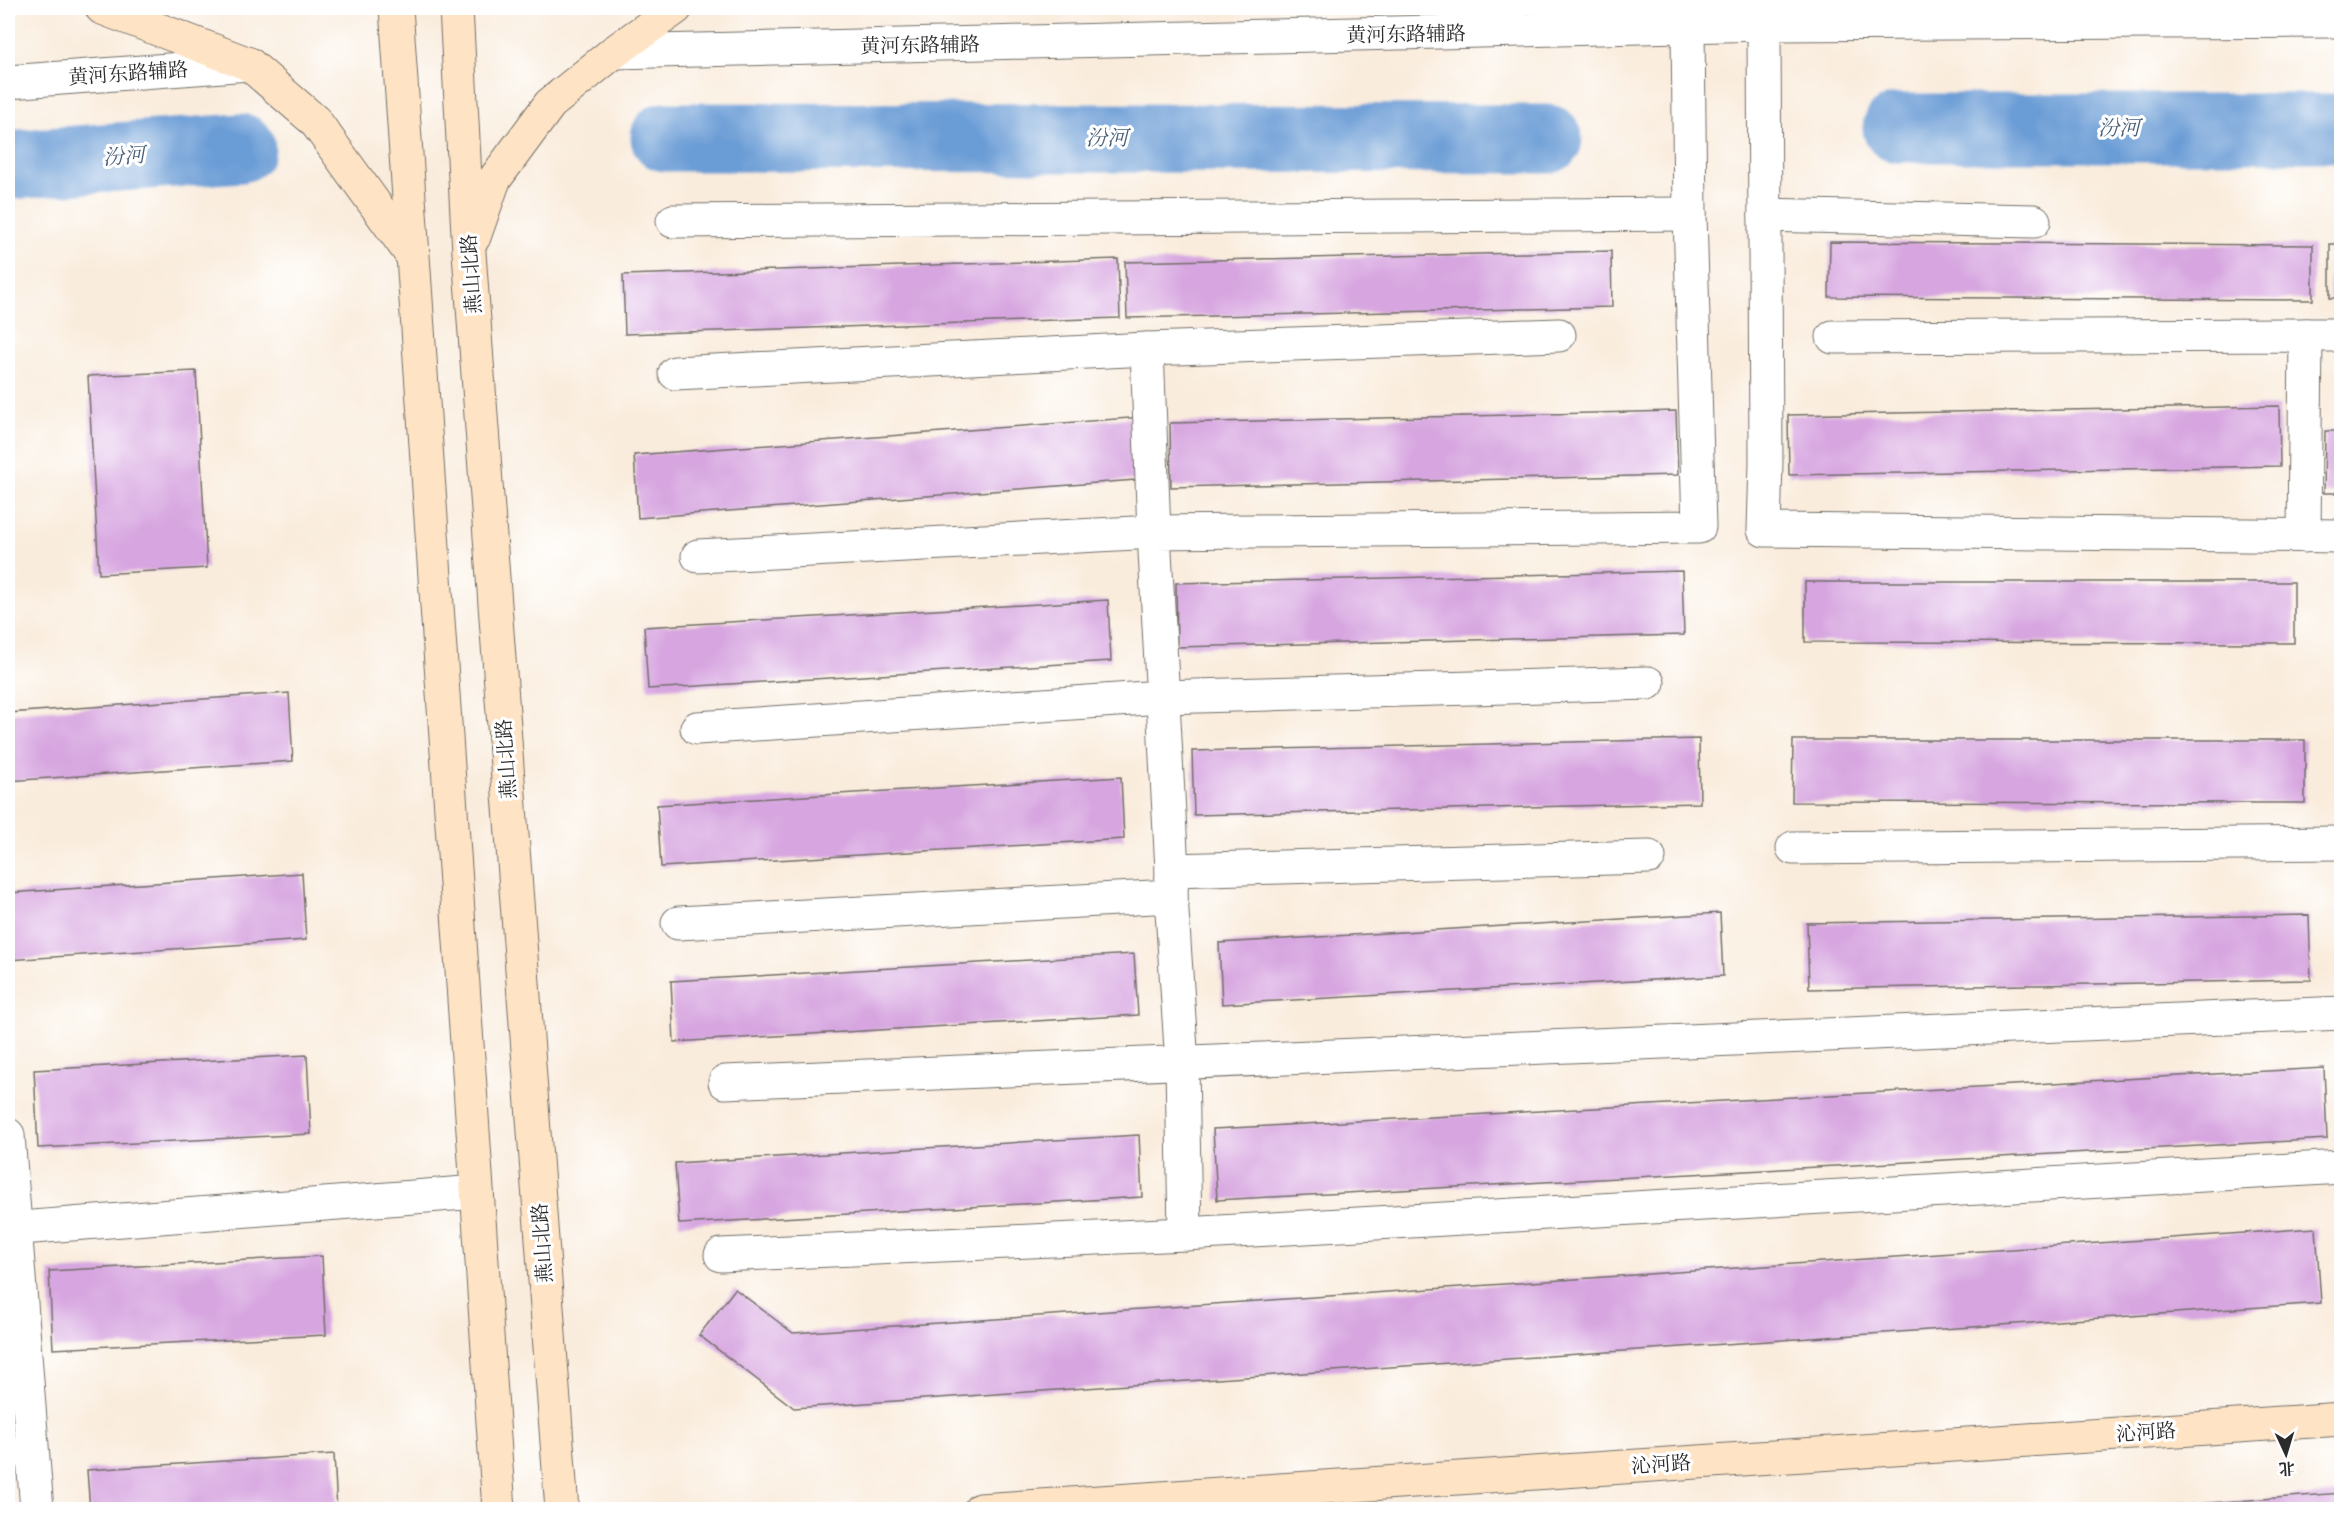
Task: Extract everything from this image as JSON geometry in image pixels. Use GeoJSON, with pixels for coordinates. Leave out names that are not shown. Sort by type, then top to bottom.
{"type":"FeatureCollection","features":[{"type":"Feature","properties":{"kind":"street"},"geometry":{"type":"LineString","coordinates":[[102,8],[249,64],[315,121],[411,254]]}},
{"type":"Feature","properties":{"kind":"street"},"geometry":{"type":"LineString","coordinates":[[396,8],[411,254],[499,1509]]}},
{"type":"Feature","properties":{"kind":"street","name":"燕山北路"},"geometry":{"type":"LineString","coordinates":[[456,8],[469,253],[561,1509]]}},
{"type":"Feature","properties":{"kind":"street"},"geometry":{"type":"LineString","coordinates":[[469,253],[494,180],[550,104],[614,52],[676,8]]}},
{"type":"Feature","properties":{"kind":"street","name":"黄河东路辅路"},"geometry":{"type":"LineString","coordinates":[[614,52],[1764,24],[2342,21]]}},
{"type":"Feature","properties":{"kind":"street"},"geometry":{"type":"LineString","coordinates":[[1764,24],[1766,462],[1764,530],[2342,536]]}},
{"type":"Feature","properties":{"kind":"street"},"geometry":{"type":"LineString","coordinates":[[698,556],[1154,532],[1699,527],[1690,214],[1688,27]]}},
{"type":"Feature","properties":{"kind":"street","name":"黄河东路辅路"},"geometry":{"type":"LineString","coordinates":[[8,82],[249,64]]}},
{"type":"Feature","properties":{"kind":"street"},"geometry":{"type":"LineString","coordinates":[[673,221],[1690,214]]}},
{"type":"Feature","properties":{"kind":"street"},"geometry":{"type":"LineString","coordinates":[[1765,215],[2034,220]]}},
{"type":"Feature","properties":{"kind":"street"},"geometry":{"type":"LineString","coordinates":[[675,373],[1148,349],[1559,335]]}},
{"type":"Feature","properties":{"kind":"street"},"geometry":{"type":"LineString","coordinates":[[2304,536],[2306,335]]}},
{"type":"Feature","properties":{"kind":"street"},"geometry":{"type":"LineString","coordinates":[[1833,337],[2342,335]]}},
{"type":"Feature","properties":{"kind":"street"},"geometry":{"type":"LineString","coordinates":[[1148,349],[1154,532],[1182,1064],[1185,1234]]}},
{"type":"Feature","properties":{"kind":"street"},"geometry":{"type":"LineString","coordinates":[[697,728],[1162,697],[1648,683]]}},
{"type":"Feature","properties":{"kind":"street"},"geometry":{"type":"LineString","coordinates":[[1793,848],[2342,843]]}},
{"type":"Feature","properties":{"kind":"street"},"geometry":{"type":"LineString","coordinates":[[678,923],[1171,883],[1649,857]]}},
{"type":"Feature","properties":{"kind":"street"},"geometry":{"type":"LineString","coordinates":[[725,1082],[2342,1013]]}},
{"type":"Feature","properties":{"kind":"street"},"geometry":{"type":"LineString","coordinates":[[8,1135],[11,1229],[37,1509]]}},
{"type":"Feature","properties":{"kind":"street"},"geometry":{"type":"LineString","coordinates":[[721,1255],[1185,1234],[2342,1167]]}},
{"type":"Feature","properties":{"kind":"street"},"geometry":{"type":"LineString","coordinates":[[11,1229],[477,1192]]}},
{"type":"Feature","properties":{"kind":"street","name":"沁河路"},"geometry":{"type":"LineString","coordinates":[[980,1509],[2342,1419]]}},
{"type":"Feature","properties":{"kind":"building"},"geometry":{"type":"Polygon","coordinates":[[[1830,242],[2313,245],[2313,300],[1829,297],[1830,242]]]}},
{"type":"Feature","properties":{"kind":"building"},"geometry":{"type":"Polygon","coordinates":[[[2330,244],[2342,244],[2342,298],[2330,298],[2330,244]]]}},
{"type":"Feature","properties":{"kind":"building"},"geometry":{"type":"Polygon","coordinates":[[[1611,251],[1612,307],[1127,318],[1125,262],[1611,251]]]}},
{"type":"Feature","properties":{"kind":"building"},"geometry":{"type":"Polygon","coordinates":[[[1118,259],[1120,318],[625,334],[623,275],[1118,259]]]}},
{"type":"Feature","properties":{"kind":"building"},"geometry":{"type":"Polygon","coordinates":[[[196,371],[207,568],[99,574],[88,376],[196,371]]]}},
{"type":"Feature","properties":{"kind":"building"},"geometry":{"type":"Polygon","coordinates":[[[2279,406],[2280,466],[1789,475],[1788,415],[2279,406]]]}},
{"type":"Feature","properties":{"kind":"building"},"geometry":{"type":"Polygon","coordinates":[[[1676,411],[1678,475],[1171,487],[1170,423],[1676,411]]]}},
{"type":"Feature","properties":{"kind":"building"},"geometry":{"type":"Polygon","coordinates":[[[1143,417],[1148,479],[638,518],[634,455],[1143,417]]]}},
{"type":"Feature","properties":{"kind":"building"},"geometry":{"type":"Polygon","coordinates":[[[2325,431],[2342,431],[2342,493],[2324,493],[2325,431]]]}},
{"type":"Feature","properties":{"kind":"building"},"geometry":{"type":"Polygon","coordinates":[[[1682,571],[1684,635],[1177,647],[1176,583],[1682,571]]]}},
{"type":"Feature","properties":{"kind":"building"},"geometry":{"type":"Polygon","coordinates":[[[1805,582],[2294,582],[2294,643],[1805,642],[1805,582]]]}},
{"type":"Feature","properties":{"kind":"building"},"geometry":{"type":"Polygon","coordinates":[[[1108,600],[1111,661],[648,689],[644,627],[1108,600]]]}},
{"type":"Feature","properties":{"kind":"building"},"geometry":{"type":"Polygon","coordinates":[[[289,693],[293,761],[8,781],[8,713],[289,693]]]}},
{"type":"Feature","properties":{"kind":"building"},"geometry":{"type":"Polygon","coordinates":[[[1699,739],[1700,803],[1194,815],[1192,751],[1699,739]]]}},
{"type":"Feature","properties":{"kind":"building"},"geometry":{"type":"Polygon","coordinates":[[[1793,740],[2305,740],[2305,803],[1792,802],[1793,740]]]}},
{"type":"Feature","properties":{"kind":"building"},"geometry":{"type":"Polygon","coordinates":[[[1121,777],[1124,839],[661,867],[657,805],[1121,777]]]}},
{"type":"Feature","properties":{"kind":"building"},"geometry":{"type":"Polygon","coordinates":[[[302,873],[306,940],[8,960],[8,893],[302,873]]]}},
{"type":"Feature","properties":{"kind":"building"},"geometry":{"type":"Polygon","coordinates":[[[1720,913],[1723,976],[1222,1004],[1219,943],[1720,913]]]}},
{"type":"Feature","properties":{"kind":"building"},"geometry":{"type":"Polygon","coordinates":[[[2309,915],[2311,980],[1809,989],[1807,923],[2309,915]]]}},
{"type":"Feature","properties":{"kind":"building"},"geometry":{"type":"Polygon","coordinates":[[[1134,954],[1138,1015],[674,1042],[671,981],[1134,954]]]}},
{"type":"Feature","properties":{"kind":"building"},"geometry":{"type":"Polygon","coordinates":[[[307,1055],[311,1134],[38,1148],[34,1070],[307,1055]]]}},
{"type":"Feature","properties":{"kind":"building"},"geometry":{"type":"Polygon","coordinates":[[[2324,1068],[2327,1139],[1217,1200],[1213,1129],[2324,1068]]]}},
{"type":"Feature","properties":{"kind":"building"},"geometry":{"type":"Polygon","coordinates":[[[1139,1135],[1142,1197],[679,1224],[675,1163],[1139,1135]]]}},
{"type":"Feature","properties":{"kind":"building"},"geometry":{"type":"Polygon","coordinates":[[[2316,1228],[2321,1303],[794,1408],[699,1335],[735,1289],[793,1333],[2316,1228]]]}},
{"type":"Feature","properties":{"kind":"building"},"geometry":{"type":"Polygon","coordinates":[[[322,1256],[326,1335],[53,1349],[49,1271],[322,1256]]]}},
{"type":"Feature","properties":{"kind":"building"},"geometry":{"type":"Polygon","coordinates":[[[334,1454],[337,1510],[90,1510],[87,1470],[334,1454]]]}},
{"type":"Feature","properties":{"kind":"building"},"geometry":{"type":"Polygon","coordinates":[[[2342,1493],[2342,1510],[2160,1510],[2159,1507],[2342,1493]]]}},
{"type":"Feature","properties":{"kind":"waterway","name":"汾河"},"geometry":{"type":"LineString","coordinates":[[1897,128],[2342,128]]}},
{"type":"Feature","properties":{"kind":"waterway","name":"汾河"},"geometry":{"type":"LineString","coordinates":[[665,137],[1548,139]]}},
{"type":"Feature","properties":{"kind":"waterway","name":"汾河"},"geometry":{"type":"LineString","coordinates":[[8,165],[241,148]]}}]}
